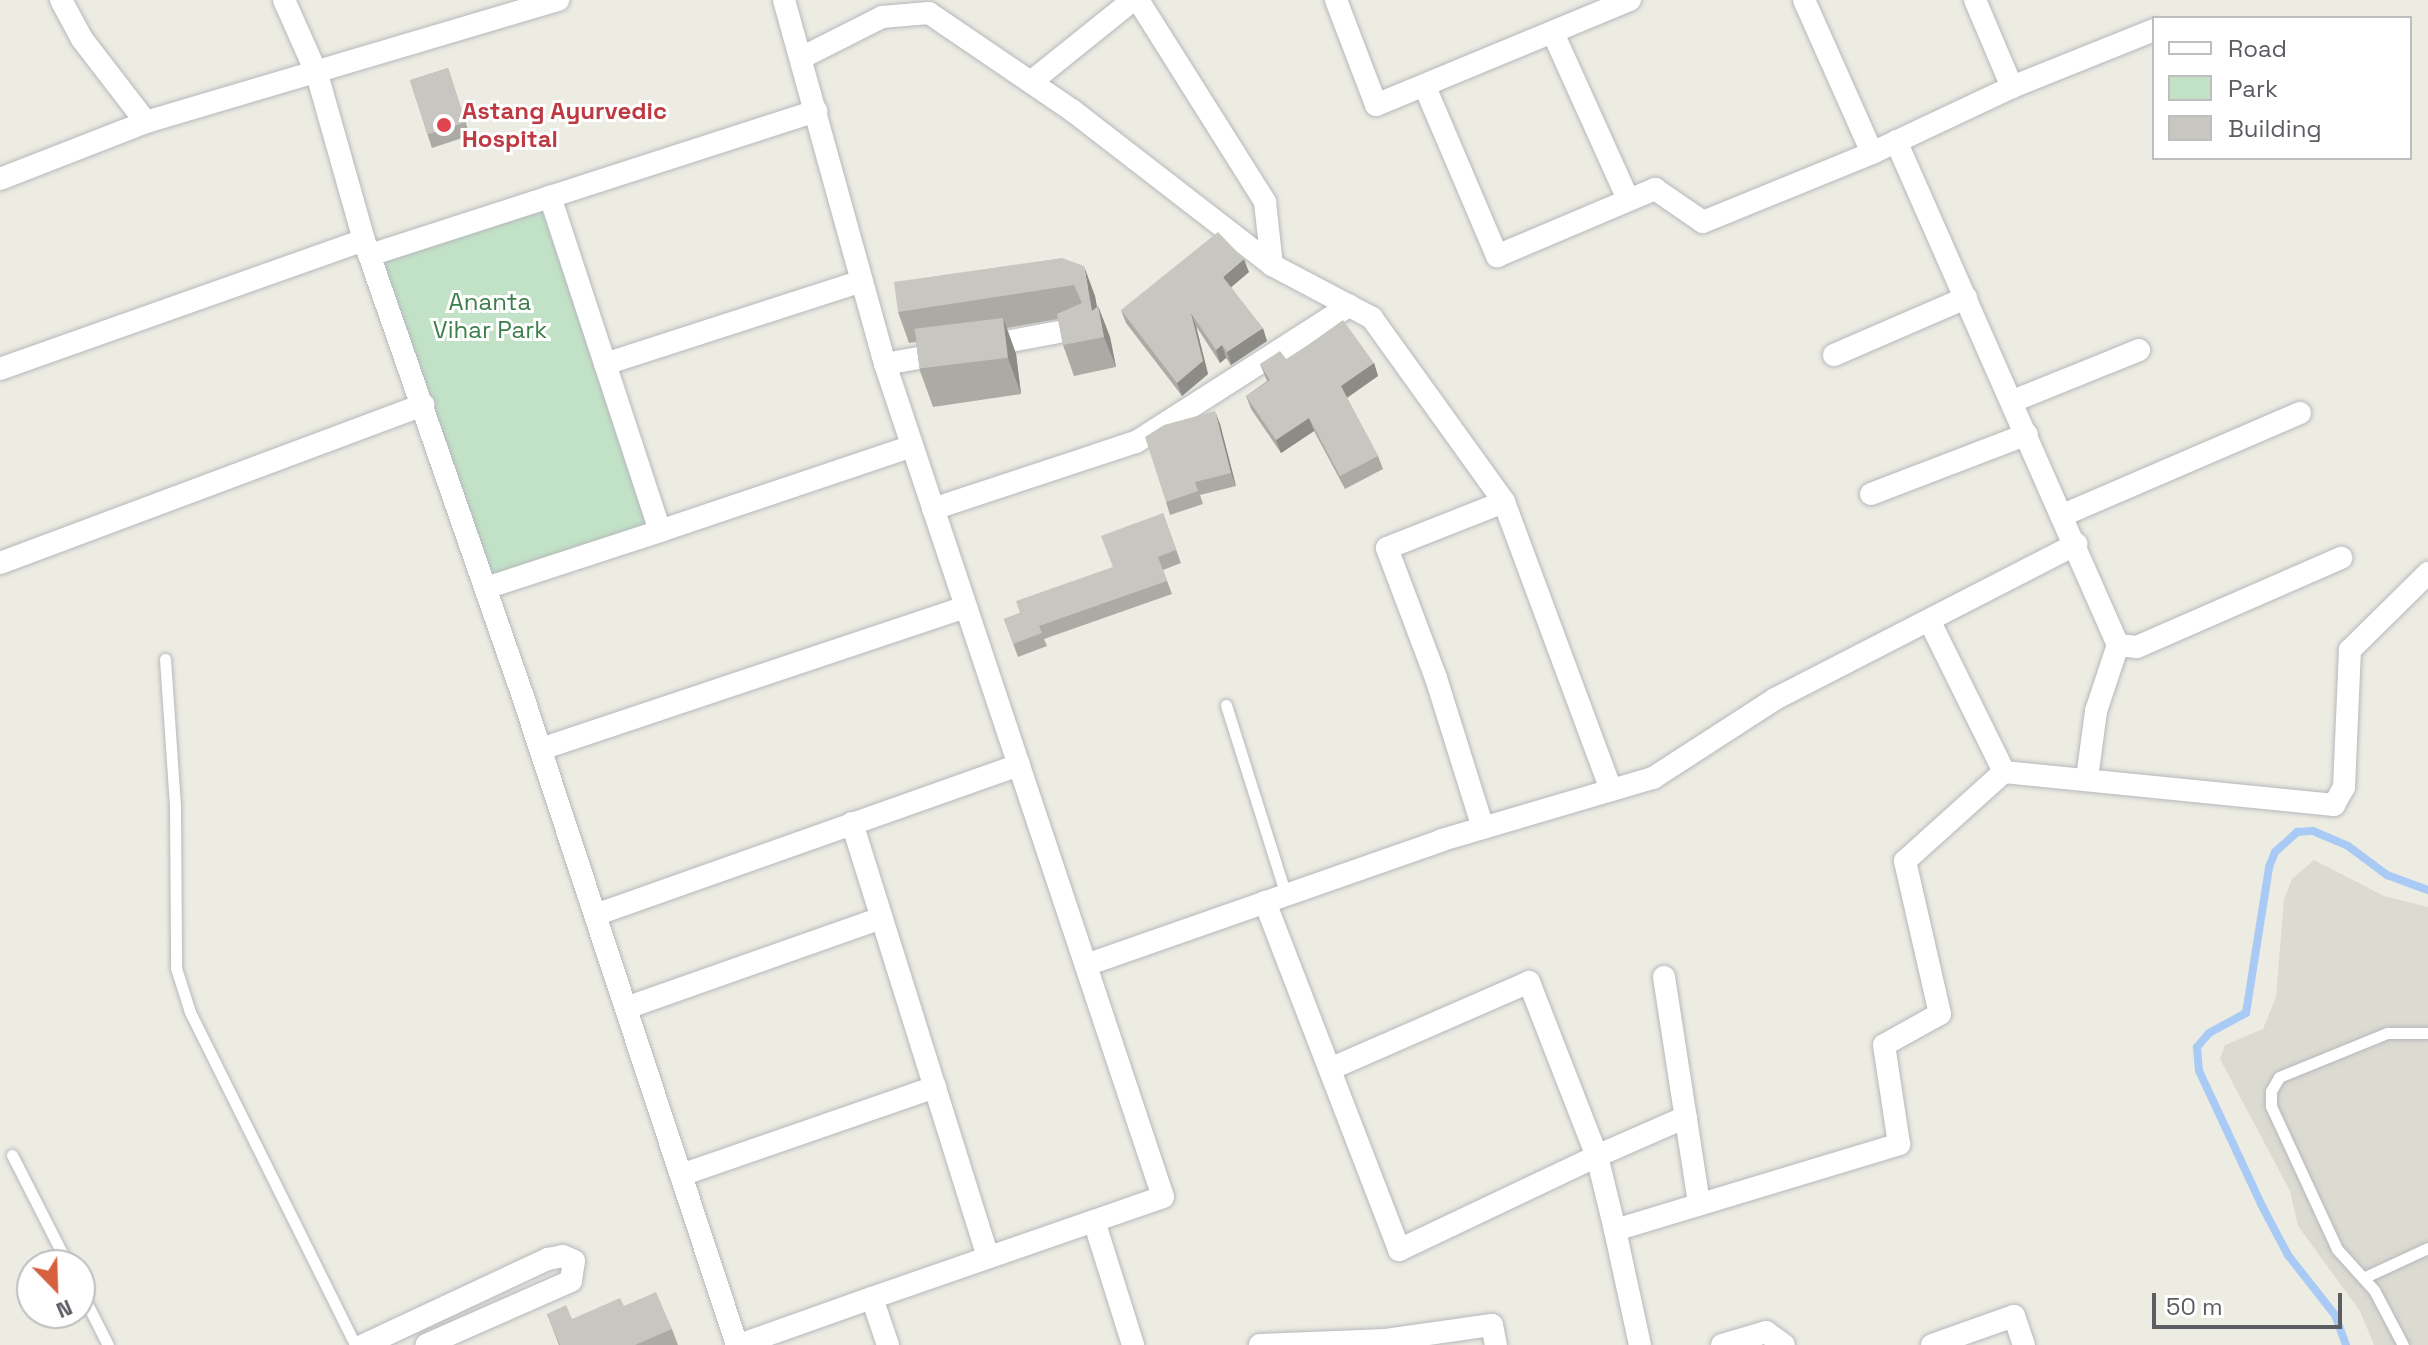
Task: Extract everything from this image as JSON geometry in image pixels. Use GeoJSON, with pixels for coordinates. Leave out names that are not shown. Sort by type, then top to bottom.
{"type":"FeatureCollection","features":[{"type":"Feature","properties":{"kind":"street"},"geometry":{"type":"LineString","coordinates":[[61,0],[82,39],[146,122]]}},
{"type":"Feature","properties":{"kind":"street"},"geometry":{"type":"LineString","coordinates":[[284,0],[317,74],[367,247],[541,749],[738,1345],[1163,1197],[885,364],[784,0]]}},
{"type":"Feature","properties":{"kind":"street"},"geometry":{"type":"LineString","coordinates":[[0,179],[146,122],[317,74],[558,0]]}},
{"type":"Feature","properties":{"kind":"street"},"geometry":{"type":"LineString","coordinates":[[1031,82],[1135,0],[1265,202],[1272,265]]}},
{"type":"Feature","properties":{"kind":"street"},"geometry":{"type":"LineString","coordinates":[[1336,0],[1376,105],[1553,33],[1588,8],[1630,0]]}},
{"type":"Feature","properties":{"kind":"street"},"geometry":{"type":"LineString","coordinates":[[1804,0],[1872,153]]}},
{"type":"Feature","properties":{"kind":"street"},"geometry":{"type":"LineString","coordinates":[[1975,0],[2012,87]]}},
{"type":"Feature","properties":{"kind":"street"},"geometry":{"type":"LineString","coordinates":[[801,58],[882,17],[929,13],[1031,82],[1272,265],[1372,318],[1504,502],[1611,790]]}},
{"type":"Feature","properties":{"kind":"street"},"geometry":{"type":"LineString","coordinates":[[1425,87],[1497,256],[1655,189],[1703,222],[1872,153],[2012,87],[2152,31]]}},
{"type":"Feature","properties":{"kind":"street"},"geometry":{"type":"LineString","coordinates":[[1553,33],[1628,199]]}},
{"type":"Feature","properties":{"kind":"street"},"geometry":{"type":"LineString","coordinates":[[0,369],[367,247],[550,197],[816,111]]}},
{"type":"Feature","properties":{"kind":"street"},"geometry":{"type":"LineString","coordinates":[[1896,141],[2077,544],[2118,645],[2096,711],[2087,778]]}},
{"type":"Feature","properties":{"kind":"street"},"geometry":{"type":"LineString","coordinates":[[550,197],[660,531]]}},
{"type":"Feature","properties":{"kind":"street"},"geometry":{"type":"LineString","coordinates":[[605,364],[862,281]]}},
{"type":"Feature","properties":{"kind":"street"},"geometry":{"type":"LineString","coordinates":[[1834,355],[1966,298]]}},
{"type":"Feature","properties":{"kind":"street"},"geometry":{"type":"LineString","coordinates":[[933,509],[1136,442],[1349,306]]}},
{"type":"Feature","properties":{"kind":"street"},"geometry":{"type":"LineString","coordinates":[[885,364],[1080,328]]}},
{"type":"Feature","properties":{"kind":"street"},"geometry":{"type":"LineString","coordinates":[[2013,401],[2139,350]]}},
{"type":"Feature","properties":{"kind":"street"},"geometry":{"type":"LineString","coordinates":[[0,563],[423,405]]}},
{"type":"Feature","properties":{"kind":"street"},"geometry":{"type":"LineString","coordinates":[[2063,515],[2300,413]]}},
{"type":"Feature","properties":{"kind":"street"},"geometry":{"type":"LineString","coordinates":[[1871,494],[2027,434]]}},
{"type":"Feature","properties":{"kind":"street"},"geometry":{"type":"LineString","coordinates":[[486,588],[912,446]]}},
{"type":"Feature","properties":{"kind":"street"},"geometry":{"type":"LineString","coordinates":[[1483,828],[1436,678],[1387,548],[1504,502]]}},
{"type":"Feature","properties":{"kind":"street"},"geometry":{"type":"LineString","coordinates":[[1086,965],[1483,828],[1653,778],[1775,699],[2077,544]]}},
{"type":"Feature","properties":{"kind":"street"},"geometry":{"type":"LineString","coordinates":[[2118,645],[2137,647],[2341,558]]}},
{"type":"Feature","properties":{"kind":"street"},"geometry":{"type":"LineString","coordinates":[[1615,1230],[1899,1144],[1884,1045],[1940,1014],[1905,861],[2004,772],[2334,805],[2344,787],[2350,650],[2428,573]]}},
{"type":"Feature","properties":{"kind":"street"},"geometry":{"type":"LineString","coordinates":[[541,749],[966,607]]}},
{"type":"Feature","properties":{"kind":"street"},"geometry":{"type":"LineString","coordinates":[[1930,622],[2004,772]]}},
{"type":"Feature","properties":{"kind":"street"},"geometry":{"type":"LineString","coordinates":[[595,915],[1019,765]]}},
{"type":"Feature","properties":{"kind":"street"},"geometry":{"type":"LineString","coordinates":[[852,823],[988,1257]]}},
{"type":"Feature","properties":{"kind":"street"},"geometry":{"type":"LineString","coordinates":[[1276,899],[1330,1069],[1399,1250],[1686,1117]]}},
{"type":"Feature","properties":{"kind":"street"},"geometry":{"type":"LineString","coordinates":[[626,1008],[882,918]]}},
{"type":"Feature","properties":{"kind":"street"},"geometry":{"type":"LineString","coordinates":[[1664,977],[1699,1204]]}},
{"type":"Feature","properties":{"kind":"street"},"geometry":{"type":"LineString","coordinates":[[1330,1069],[1529,982],[1597,1156],[1640,1345]]}},
{"type":"Feature","properties":{"kind":"street"},"geometry":{"type":"LineString","coordinates":[[681,1175],[935,1087]]}},
{"type":"Feature","properties":{"kind":"street"},"geometry":{"type":"LineString","coordinates":[[1094,1221],[1133,1345]]}},
{"type":"Feature","properties":{"kind":"street"},"geometry":{"type":"LineString","coordinates":[[364,1345],[548,1259],[563,1256],[574,1261],[571,1281],[426,1345]]}},
{"type":"Feature","properties":{"kind":"street"},"geometry":{"type":"LineString","coordinates":[[872,1298],[888,1345]]}},
{"type":"Feature","properties":{"kind":"street"},"geometry":{"type":"LineString","coordinates":[[1932,1345],[2014,1316],[2024,1345]]}},
{"type":"Feature","properties":{"kind":"street"},"geometry":{"type":"LineString","coordinates":[[1260,1345],[1386,1340],[1492,1325],[1496,1345]]}},
{"type":"Feature","properties":{"kind":"street"},"geometry":{"type":"LineString","coordinates":[[1722,1345],[1766,1332],[1784,1345]]}},
{"type":"Feature","properties":{"kind":"lane"},"geometry":{"type":"LineString","coordinates":[[165,659],[175,807],[176,968],[190,1012],[355,1345]]}},
{"type":"Feature","properties":{"kind":"lane"},"geometry":{"type":"LineString","coordinates":[[1226,705],[1276,899]]}},
{"type":"Feature","properties":{"kind":"lane"},"geometry":{"type":"LineString","coordinates":[[2403,1345],[2363,1278],[2337,1249],[2271,1106],[2271,1091],[2279,1077],[2387,1033],[2428,1033]]}},
{"type":"Feature","properties":{"kind":"lane"},"geometry":{"type":"LineString","coordinates":[[12,1155],[60,1249]]}},
{"type":"Feature","properties":{"kind":"lane"},"geometry":{"type":"LineString","coordinates":[[2363,1278],[2428,1248]]}},
{"type":"Feature","properties":{"kind":"lane"},"geometry":{"type":"LineString","coordinates":[[96,1321],[108,1345]]}},
{"type":"Feature","properties":{"kind":"shaded area"},"geometry":{"type":"Polygon","coordinates":[[[2314,860],[2384,896],[2428,907],[2428,1345],[2374,1345],[2360,1311],[2298,1226],[2290,1191],[2220,1059],[2225,1045],[2263,1029],[2276,997],[2284,899],[2292,879],[2314,860]]]}},
{"type":"Feature","properties":{"kind":"green space","name":"Ananta Vihar Park"},"geometry":{"type":"Polygon","coordinates":[[[548,200],[648,528],[472,582],[372,254],[548,200]]]}},
{"type":"Feature","properties":{"kind":"building"},"geometry":{"type":"Polygon","coordinates":[[[448,68],[466,122],[428,135],[410,80],[448,68]]]}},
{"type":"Feature","properties":{"kind":"building"},"geometry":{"type":"Polygon","coordinates":[[[1218,232],[1244,259],[1223,277],[1263,328],[1227,352],[1222,345],[1216,350],[1191,313],[1203,361],[1177,383],[1121,310],[1218,232]]]}},
{"type":"Feature","properties":{"kind":"building"},"geometry":{"type":"Polygon","coordinates":[[[1062,258],[1084,266],[1092,311],[1098,306],[1104,337],[1063,345],[1057,314],[1082,303],[1074,285],[898,312],[894,282],[1062,258]]]}},
{"type":"Feature","properties":{"kind":"building"},"geometry":{"type":"Polygon","coordinates":[[[1003,318],[1008,358],[920,369],[915,329],[1003,318]]]}},
{"type":"Feature","properties":{"kind":"building"},"geometry":{"type":"Polygon","coordinates":[[[1343,320],[1374,363],[1341,386],[1378,456],[1340,476],[1309,418],[1276,440],[1246,396],[1270,380],[1260,364],[1280,351],[1287,360],[1343,320]]]}},
{"type":"Feature","properties":{"kind":"building"},"geometry":{"type":"Polygon","coordinates":[[[1215,411],[1231,473],[1195,482],[1198,491],[1166,502],[1145,437],[1164,425],[1215,411]]]}},
{"type":"Feature","properties":{"kind":"building"},"geometry":{"type":"Polygon","coordinates":[[[1163,513],[1176,550],[1158,557],[1167,581],[1039,626],[1042,633],[1013,644],[1004,619],[1020,613],[1016,601],[1113,567],[1101,536],[1163,513]]]}},
{"type":"Feature","properties":{"kind":"building"},"geometry":{"type":"Polygon","coordinates":[[[656,1292],[672,1329],[635,1345],[560,1345],[547,1314],[566,1305],[572,1319],[620,1298],[624,1306],[656,1292]]]}},
{"type":"Feature","properties":{"kind":"waterway"},"geometry":{"type":"LineString","coordinates":[[2346,1345],[2335,1315],[2288,1255],[2263,1208],[2199,1071],[2197,1047],[2209,1033],[2246,1013],[2269,867],[2275,852],[2297,832],[2313,831],[2348,846],[2387,875],[2428,890]]}},
{"type":"Feature","properties":{"kind":"place","name":"Astang Ayurvedic Hospital"},"geometry":{"type":"Point","coordinates":[444,125]}}]}
